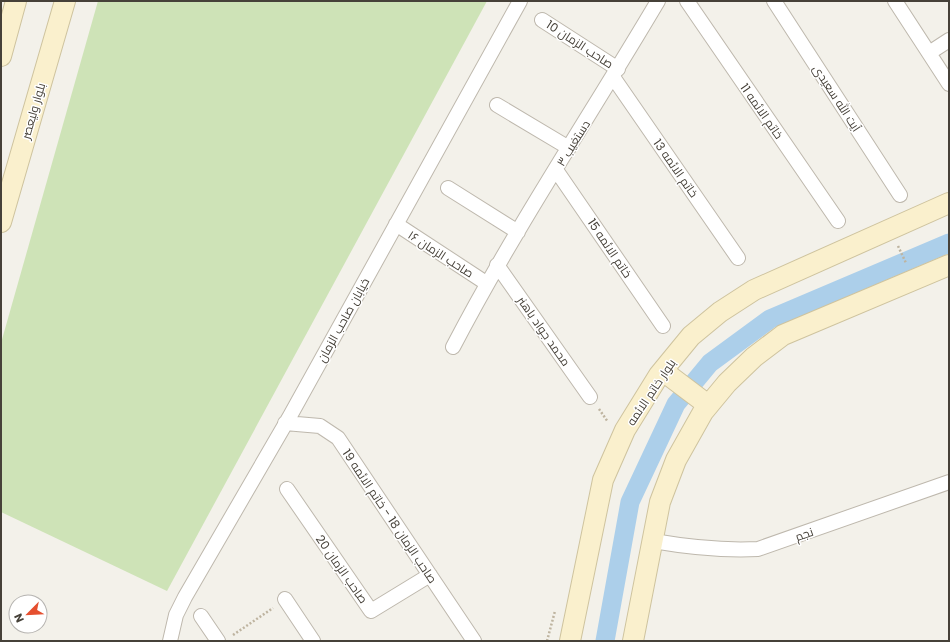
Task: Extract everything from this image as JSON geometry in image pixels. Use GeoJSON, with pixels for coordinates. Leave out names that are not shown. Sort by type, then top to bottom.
{"type":"FeatureCollection","features":[{"type":"Feature","properties":{"kind":"main road"},"geometry":{"type":"LineString","coordinates":[[1,56],[16,1]]}},
{"type":"Feature","properties":{"kind":"main road","name":"بلوار ولیعصر"},"geometry":{"type":"LineString","coordinates":[[1,222],[65,1]]}},
{"type":"Feature","properties":{"kind":"main road","name":"بلوار خاتم الائمه"},"geometry":{"type":"LineString","coordinates":[[570,641],[603,480],[625,430],[663,371],[691,336],[720,312],[754,290],[949,203]]}},
{"type":"Feature","properties":{"kind":"main road"},"geometry":{"type":"LineString","coordinates":[[633,641],[660,502],[676,460],[708,405],[727,383],[754,357],[783,335],[949,265]]}},
{"type":"Feature","properties":{"kind":"main road"},"geometry":{"type":"LineString","coordinates":[[663,371],[708,405]]}},
{"type":"Feature","properties":{"kind":"street","name":"خیابان صاحب الزمان"},"geometry":{"type":"LineString","coordinates":[[170,641],[176,615],[185,597],[285,423],[520,1]]}},
{"type":"Feature","properties":{"kind":"street","name":"دستغیب ۳"},"geometry":{"type":"LineString","coordinates":[[453,347],[486,283],[616,73],[658,1]]}},
{"type":"Feature","properties":{"kind":"street","name":"خاتم الائمه 11"},"geometry":{"type":"LineString","coordinates":[[686,1],[838,222]]}},
{"type":"Feature","properties":{"kind":"street","name":"آیت الله سعیدی"},"geometry":{"type":"LineString","coordinates":[[774,1],[900,195]]}},
{"type":"Feature","properties":{"kind":"street"},"geometry":{"type":"LineString","coordinates":[[895,1],[949,84]]}},
{"type":"Feature","properties":{"kind":"street","name":"صاحب الزمان 10"},"geometry":{"type":"LineString","coordinates":[[542,20],[616,73]]}},
{"type":"Feature","properties":{"kind":"street"},"geometry":{"type":"LineString","coordinates":[[929,53],[949,40]]}},
{"type":"Feature","properties":{"kind":"street","name":"خاتم الائمه 13"},"geometry":{"type":"LineString","coordinates":[[616,73],[738,258]]}},
{"type":"Feature","properties":{"kind":"street"},"geometry":{"type":"LineString","coordinates":[[497,105],[569,148]]}},
{"type":"Feature","properties":{"kind":"street","name":"خاتم الائمه 15"},"geometry":{"type":"LineString","coordinates":[[556,170],[663,326]]}},
{"type":"Feature","properties":{"kind":"street"},"geometry":{"type":"LineString","coordinates":[[448,188],[518,232]]}},
{"type":"Feature","properties":{"kind":"street","name":"صاحب الزمان ۱۶"},"geometry":{"type":"LineString","coordinates":[[396,224],[486,283]]}},
{"type":"Feature","properties":{"kind":"street","name":"محمد جواد باهنر"},"geometry":{"type":"LineString","coordinates":[[497,265],[590,397]]}},
{"type":"Feature","properties":{"kind":"street","name":"صاحب الزمان 18 - خاتم الائمه 19"},"geometry":{"type":"LineString","coordinates":[[285,423],[320,426],[338,438],[474,641]]}},
{"type":"Feature","properties":{"kind":"street","name":"نجم"},"geometry":{"type":"LineString","coordinates":[[653,541],[691,548],[728,551],[758,550],[949,482]]}},
{"type":"Feature","properties":{"kind":"street","name":"صاحب الزمان 20"},"geometry":{"type":"LineString","coordinates":[[287,489],[371,611],[430,575]]}},
{"type":"Feature","properties":{"kind":"street"},"geometry":{"type":"LineString","coordinates":[[285,599],[314,641]]}},
{"type":"Feature","properties":{"kind":"street"},"geometry":{"type":"LineString","coordinates":[[201,616],[224,639]]}},
{"type":"Feature","properties":{"kind":"path"},"geometry":{"type":"LineString","coordinates":[[891,229],[913,280]]}},
{"type":"Feature","properties":{"kind":"path"},"geometry":{"type":"LineString","coordinates":[[590,397],[621,440]]}},
{"type":"Feature","properties":{"kind":"path"},"geometry":{"type":"LineString","coordinates":[[224,639],[285,599]]}},
{"type":"Feature","properties":{"kind":"green space"},"geometry":{"type":"Polygon","coordinates":[[[98,1],[487,1],[167,591],[1,512],[1,343],[98,1]]]}},
{"type":"Feature","properties":{"kind":"waterway"},"geometry":{"type":"LineString","coordinates":[[605,641],[630,502],[676,404],[710,363],[770,319],[949,243]]}}]}
